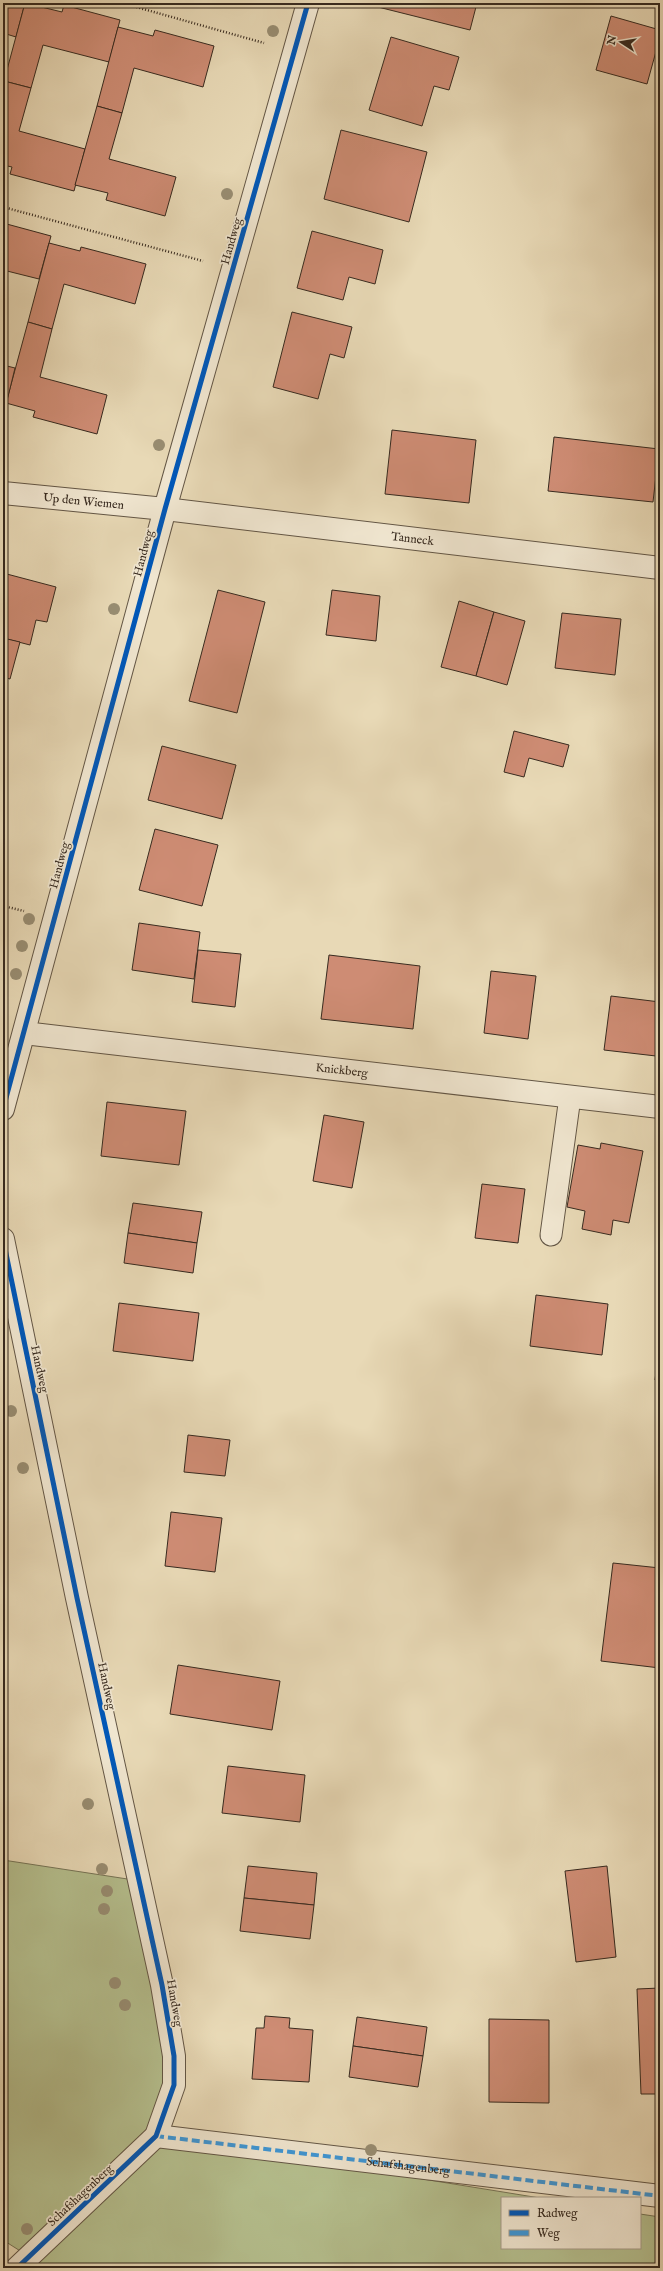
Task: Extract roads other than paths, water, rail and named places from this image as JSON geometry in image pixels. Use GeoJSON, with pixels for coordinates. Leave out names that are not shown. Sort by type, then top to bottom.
{"type":"FeatureCollection","features":[{"type":"Feature","properties":{"kind":"street","name":"Handweg"},"geometry":{"type":"LineString","coordinates":[[3,1109],[165,509],[308,3]]}},
{"type":"Feature","properties":{"kind":"street","name":"Up den Wiemen"},"geometry":{"type":"LineString","coordinates":[[3,493],[165,509]]}},
{"type":"Feature","properties":{"kind":"street","name":"Tanneck"},"geometry":{"type":"LineString","coordinates":[[165,509],[660,568]]}},
{"type":"Feature","properties":{"kind":"street","name":"Knickberg"},"geometry":{"type":"LineString","coordinates":[[24,1033],[660,1107]]}},
{"type":"Feature","properties":{"kind":"street","name":"Handweg"},"geometry":{"type":"LineString","coordinates":[[3,1239],[77,1598],[162,1985],[174,2056],[174,2085],[156,2136]]}},
{"type":"Feature","properties":{"kind":"street","name":"Schafshagenberg"},"geometry":{"type":"LineString","coordinates":[[17,2268],[156,2136],[660,2196]]}},
{"type":"Feature","properties":{"kind":"lane"},"geometry":{"type":"LineString","coordinates":[[551,1234],[570,1097]]}}]}
